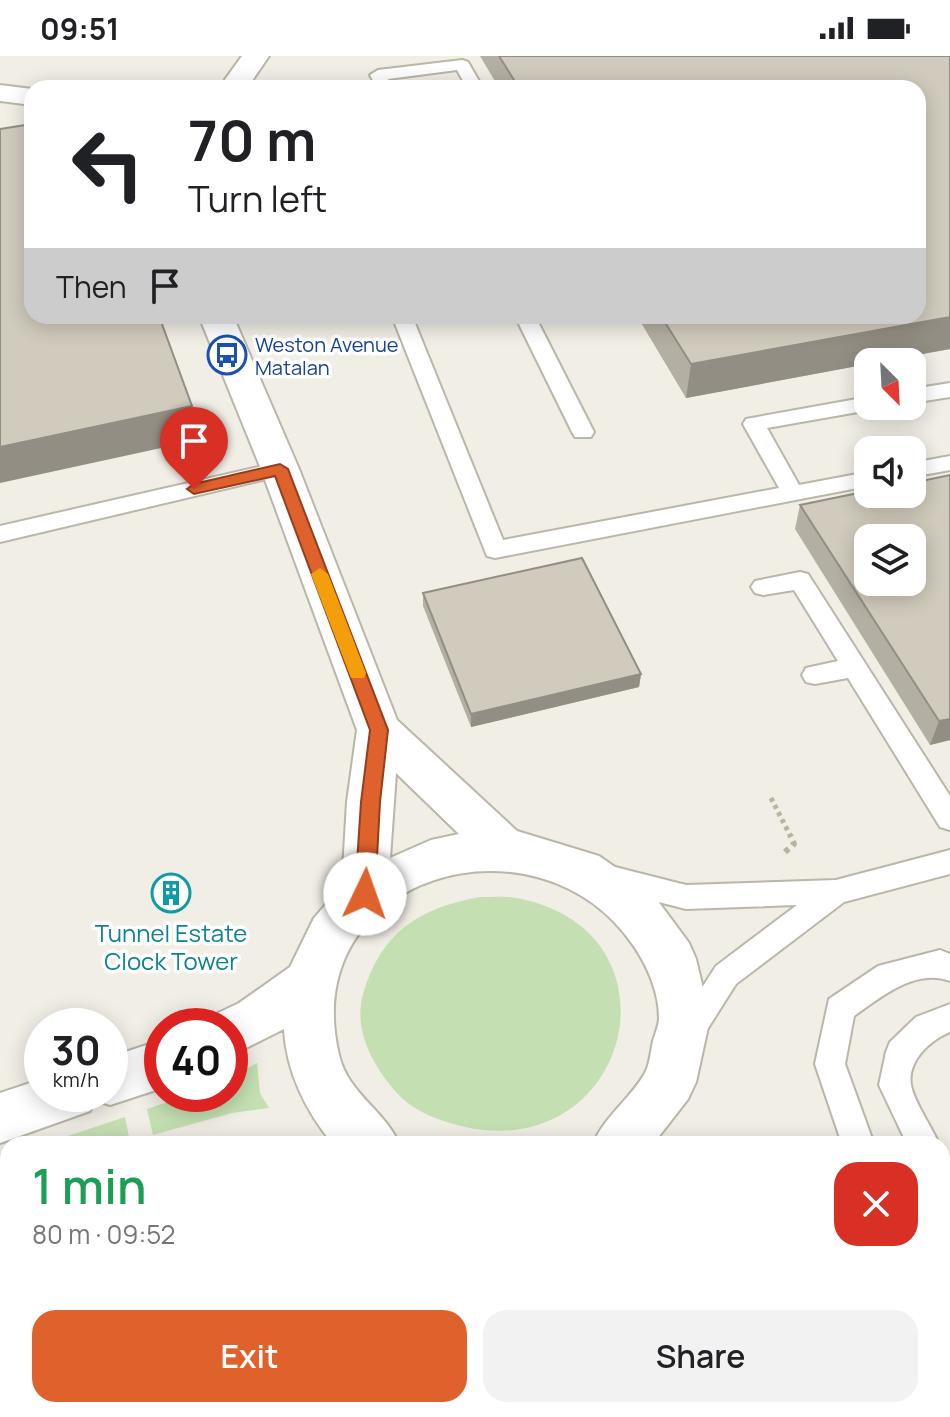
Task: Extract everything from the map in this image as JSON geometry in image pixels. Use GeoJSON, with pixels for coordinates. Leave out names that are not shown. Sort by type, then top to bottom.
{"type":"FeatureCollection","features":[{"type":"Feature","properties":{"kind":"street"},"geometry":{"type":"LineString","coordinates":[[239,80],[256,56]]}},
{"type":"Feature","properties":{"kind":"street"},"geometry":{"type":"LineString","coordinates":[[0,93],[24,96]]}},
{"type":"Feature","properties":{"kind":"street"},"geometry":{"type":"LineString","coordinates":[[219,324],[280,469],[379,730],[505,849]]}},
{"type":"Feature","properties":{"kind":"street"},"geometry":{"type":"LineString","coordinates":[[365,894],[370,802],[379,730]]}},
{"type":"Feature","properties":{"kind":"street"},"geometry":{"type":"LineString","coordinates":[[356,1136],[316,1072],[306,1029],[310,981],[326,939],[344,914],[393,874],[426,859],[464,850],[505,849],[557,858],[592,873],[633,903],[661,938],[678,977],[683,1006],[683,1039],[659,1119],[640,1126],[629,1136]]}},
{"type":"Feature","properties":{"kind":"street"},"geometry":{"type":"LineString","coordinates":[[248,1024],[310,981]]}},
{"type":"Feature","properties":{"kind":"street"},"geometry":{"type":"LineString","coordinates":[[0,1118],[24,1110]]}},
{"type":"Feature","properties":{"kind":"lane"},"geometry":{"type":"LineString","coordinates":[[381,80],[378,75],[462,65],[470,80]]}},
{"type":"Feature","properties":{"kind":"lane"},"geometry":{"type":"LineString","coordinates":[[405,324],[495,550],[854,482]]}},
{"type":"Feature","properties":{"kind":"lane"},"geometry":{"type":"LineString","coordinates":[[529,324],[583,432]]}},
{"type":"Feature","properties":{"kind":"lane"},"geometry":{"type":"LineString","coordinates":[[926,394],[950,390]]}},
{"type":"Feature","properties":{"kind":"lane"},"geometry":{"type":"LineString","coordinates":[[793,493],[754,424],[854,406]]}},
{"type":"Feature","properties":{"kind":"lane"},"geometry":{"type":"LineString","coordinates":[[926,467],[950,463]]}},
{"type":"Feature","properties":{"kind":"lane"},"geometry":{"type":"LineString","coordinates":[[0,534],[280,469]]}},
{"type":"Feature","properties":{"kind":"lane"},"geometry":{"type":"LineString","coordinates":[[763,587],[800,580],[950,819]]}},
{"type":"Feature","properties":{"kind":"lane"},"geometry":{"type":"LineString","coordinates":[[815,675],[855,667]]}},
{"type":"Feature","properties":{"kind":"lane"},"geometry":{"type":"LineString","coordinates":[[592,873],[686,897],[836,892],[950,862]]}},
{"type":"Feature","properties":{"kind":"lane"},"geometry":{"type":"LineString","coordinates":[[683,1039],[726,975],[836,892]]}},
{"type":"Feature","properties":{"kind":"lane"},"geometry":{"type":"LineString","coordinates":[[855,1136],[830,1064],[840,1009],[888,975],[940,963],[950,968]]}},
{"type":"Feature","properties":{"kind":"lane"},"geometry":{"type":"LineString","coordinates":[[919,1136],[895,1085],[901,1052],[927,1027],[950,1018]]}},
{"type":"Feature","properties":{"kind":"path"},"geometry":{"type":"LineString","coordinates":[[771,798],[794,844],[783,854]]}},
{"type":"Feature","properties":{"kind":"green space"},"geometry":{"type":"Polygon","coordinates":[[[480,897],[516,898],[570,918],[604,952],[619,994],[618,1038],[600,1079],[568,1111],[522,1129],[465,1127],[436,1119],[419,1110],[403,1099],[388,1082],[373,1059],[363,1034],[363,994],[380,954],[392,939],[421,916],[480,897]]]}},
{"type":"Feature","properties":{"kind":"green space"},"geometry":{"type":"Polygon","coordinates":[[[257,1063],[260,1093],[269,1108],[248,1111],[248,1068],[257,1063]]]}},
{"type":"Feature","properties":{"kind":"green space"},"geometry":{"type":"Polygon","coordinates":[[[148,1112],[239,1112],[232,1113],[153,1135],[148,1112]]]}},
{"type":"Feature","properties":{"kind":"green space"},"geometry":{"type":"Polygon","coordinates":[[[125,1117],[129,1136],[68,1136],[125,1117]]]}},
{"type":"Feature","properties":{"kind":"building"},"geometry":{"type":"Polygon","coordinates":[[[499,56],[950,56],[950,317],[926,321],[926,80],[514,80],[499,56]]]}},
{"type":"Feature","properties":{"kind":"building"},"geometry":{"type":"Polygon","coordinates":[[[24,125],[24,324],[162,324],[192,406],[0,447],[0,129],[24,125]]]}},
{"type":"Feature","properties":{"kind":"building"},"geometry":{"type":"Polygon","coordinates":[[[666,324],[911,324],[691,364],[666,324]]]}},
{"type":"Feature","properties":{"kind":"building"},"geometry":{"type":"Polygon","coordinates":[[[950,475],[950,719],[939,721],[859,596],[926,596],[926,524],[854,524],[854,589],[800,505],[854,494],[854,508],[926,508],[926,480],[950,475]]]}},
{"type":"Feature","properties":{"kind":"building"},"geometry":{"type":"Polygon","coordinates":[[[582,558],[641,674],[471,714],[423,593],[582,558]]]}},
{"type":"Feature","properties":{"kind":"slow traffic"},"geometry":{"type":"LineString","coordinates":[[320,574],[357,673]]}},
{"type":"Feature","properties":{"kind":"place","name":"Weston Avenue Matalan"},"geometry":{"type":"Point","coordinates":[227,355]}},
{"type":"Feature","properties":{"kind":"place","name":"Tunnel Estate Clock Tower"},"geometry":{"type":"Point","coordinates":[171,893]}},
{"type":"Feature","properties":{"kind":"route"},"geometry":{"type":"LineString","coordinates":[[194,489],[280,469],[379,730],[370,802],[365,894]]}}]}
